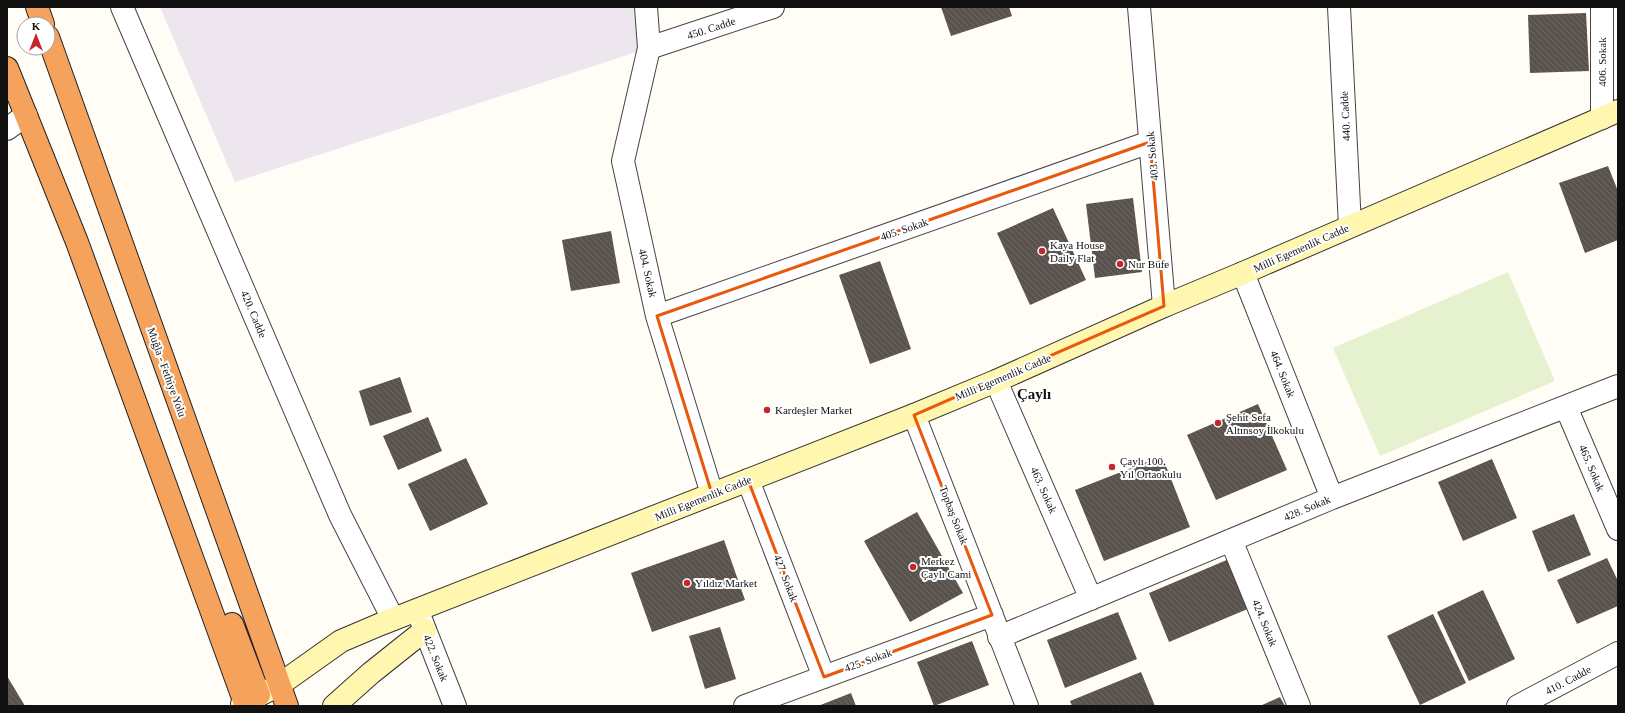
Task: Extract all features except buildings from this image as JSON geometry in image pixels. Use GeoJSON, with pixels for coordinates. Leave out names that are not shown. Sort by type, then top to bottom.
{"type":"FeatureCollection","features":[{"type":"Feature","properties":{"kind":"highway","name":"Muğla - Fethiye Yolu"},"geometry":{"type":"LineString","coordinates":[[55,56],[287,706]]}},
{"type":"Feature","properties":{"kind":"highway"},"geometry":{"type":"LineString","coordinates":[[7,68],[77,242],[139,412],[252,703]]}},
{"type":"Feature","properties":{"kind":"street","name":"420. Cadde"},"geometry":{"type":"LineString","coordinates":[[122,7],[387,621]]}},
{"type":"Feature","properties":{"kind":"street","name":"404. Sokak"},"geometry":{"type":"LineString","coordinates":[[646,7],[650,48],[623,161],[657,316],[712,494]]}},
{"type":"Feature","properties":{"kind":"street","name":"450. Cadde"},"geometry":{"type":"LineString","coordinates":[[650,48],[773,7]]}},
{"type":"Feature","properties":{"kind":"street","name":"403. Sokak"},"geometry":{"type":"LineString","coordinates":[[1139,7],[1164,306]]}},
{"type":"Feature","properties":{"kind":"street","name":"440. Cadde"},"geometry":{"type":"LineString","coordinates":[[1339,7],[1350,226]]}},
{"type":"Feature","properties":{"kind":"street","name":"406. Sokak"},"geometry":{"type":"LineString","coordinates":[[1602,7],[1610,114]]}},
{"type":"Feature","properties":{"kind":"street","name":"Milli Egemenlik Cadde"},"geometry":{"type":"LineString","coordinates":[[252,703],[341,641],[387,621],[914,415],[1610,114]]}},
{"type":"Feature","properties":{"kind":"street"},"geometry":{"type":"LineString","coordinates":[[7,129],[26,115]]}},
{"type":"Feature","properties":{"kind":"street","name":"405. Sokak"},"geometry":{"type":"LineString","coordinates":[[657,316],[1150,142]]}},
{"type":"Feature","properties":{"kind":"street","name":"464. Sokak"},"geometry":{"type":"LineString","coordinates":[[1243,273],[1332,498]]}},
{"type":"Feature","properties":{"kind":"street","name":"463. Sokak"},"geometry":{"type":"LineString","coordinates":[[996,380],[1091,599]]}},
{"type":"Feature","properties":{"kind":"street","name":"428. Sokak"},"geometry":{"type":"LineString","coordinates":[[999,637],[1332,498],[1618,386]]}},
{"type":"Feature","properties":{"kind":"street","name":"465. Sokak"},"geometry":{"type":"LineString","coordinates":[[1566,407],[1618,529]]}},
{"type":"Feature","properties":{"kind":"street","name":"Topbaş Sokak"},"geometry":{"type":"LineString","coordinates":[[914,415],[1027,706]]}},
{"type":"Feature","properties":{"kind":"street","name":"427. Sokak"},"geometry":{"type":"LineString","coordinates":[[748,480],[824,677]]}},
{"type":"Feature","properties":{"kind":"street","name":"424. Sokak"},"geometry":{"type":"LineString","coordinates":[[1231,540],[1299,706]]}},
{"type":"Feature","properties":{"kind":"street","name":"422. Sokak"},"geometry":{"type":"LineString","coordinates":[[417,609],[455,706]]}},
{"type":"Feature","properties":{"kind":"street","name":"425. Sokak"},"geometry":{"type":"LineString","coordinates":[[744,706],[772,701],[824,677],[992,615]]}},
{"type":"Feature","properties":{"kind":"street"},"geometry":{"type":"LineString","coordinates":[[335,706],[371,673],[425,630]]}},
{"type":"Feature","properties":{"kind":"street","name":"410. Cadde"},"geometry":{"type":"LineString","coordinates":[[1518,706],[1618,654]]}},
{"type":"Feature","properties":{"kind":"highlighted area"},"geometry":{"type":"Polygon","coordinates":[[[1150,142],[1164,306],[914,415],[992,615],[824,677],[748,480],[712,494],[657,316],[1150,142]]]}},
{"type":"Feature","properties":{"kind":"shaded area"},"geometry":{"type":"Polygon","coordinates":[[[160,7],[644,7],[649,48],[235,182],[160,7]]]}},
{"type":"Feature","properties":{"kind":"green space"},"geometry":{"type":"Polygon","coordinates":[[[1508,272],[1555,381],[1380,456],[1333,348],[1508,272]]]}},
{"type":"Feature","properties":{"kind":"place","name":"Kaya House Daily Flat"},"geometry":{"type":"Point","coordinates":[1042,251]}},
{"type":"Feature","properties":{"kind":"place","name":"Nur Büfe"},"geometry":{"type":"Point","coordinates":[1120,264]}},
{"type":"Feature","properties":{"kind":"place","name":"Kardeşler Market"},"geometry":{"type":"Point","coordinates":[767,410]}},
{"type":"Feature","properties":{"kind":"place","name":"Şehit Sefa Altınsoy İlkokulu"},"geometry":{"type":"Point","coordinates":[1218,423]}},
{"type":"Feature","properties":{"kind":"place","name":"Çaylı 100. Yıl Ortaokulu"},"geometry":{"type":"Point","coordinates":[1112,467]}},
{"type":"Feature","properties":{"kind":"place","name":"Merkez Çaylı Cami"},"geometry":{"type":"Point","coordinates":[913,567]}},
{"type":"Feature","properties":{"kind":"place","name":"Yıldız Market"},"geometry":{"type":"Point","coordinates":[687,583]}},
{"type":"Feature","properties":{"kind":"district","name":"Çaylı"},"geometry":{"type":"Point","coordinates":[1034,394]}}]}
